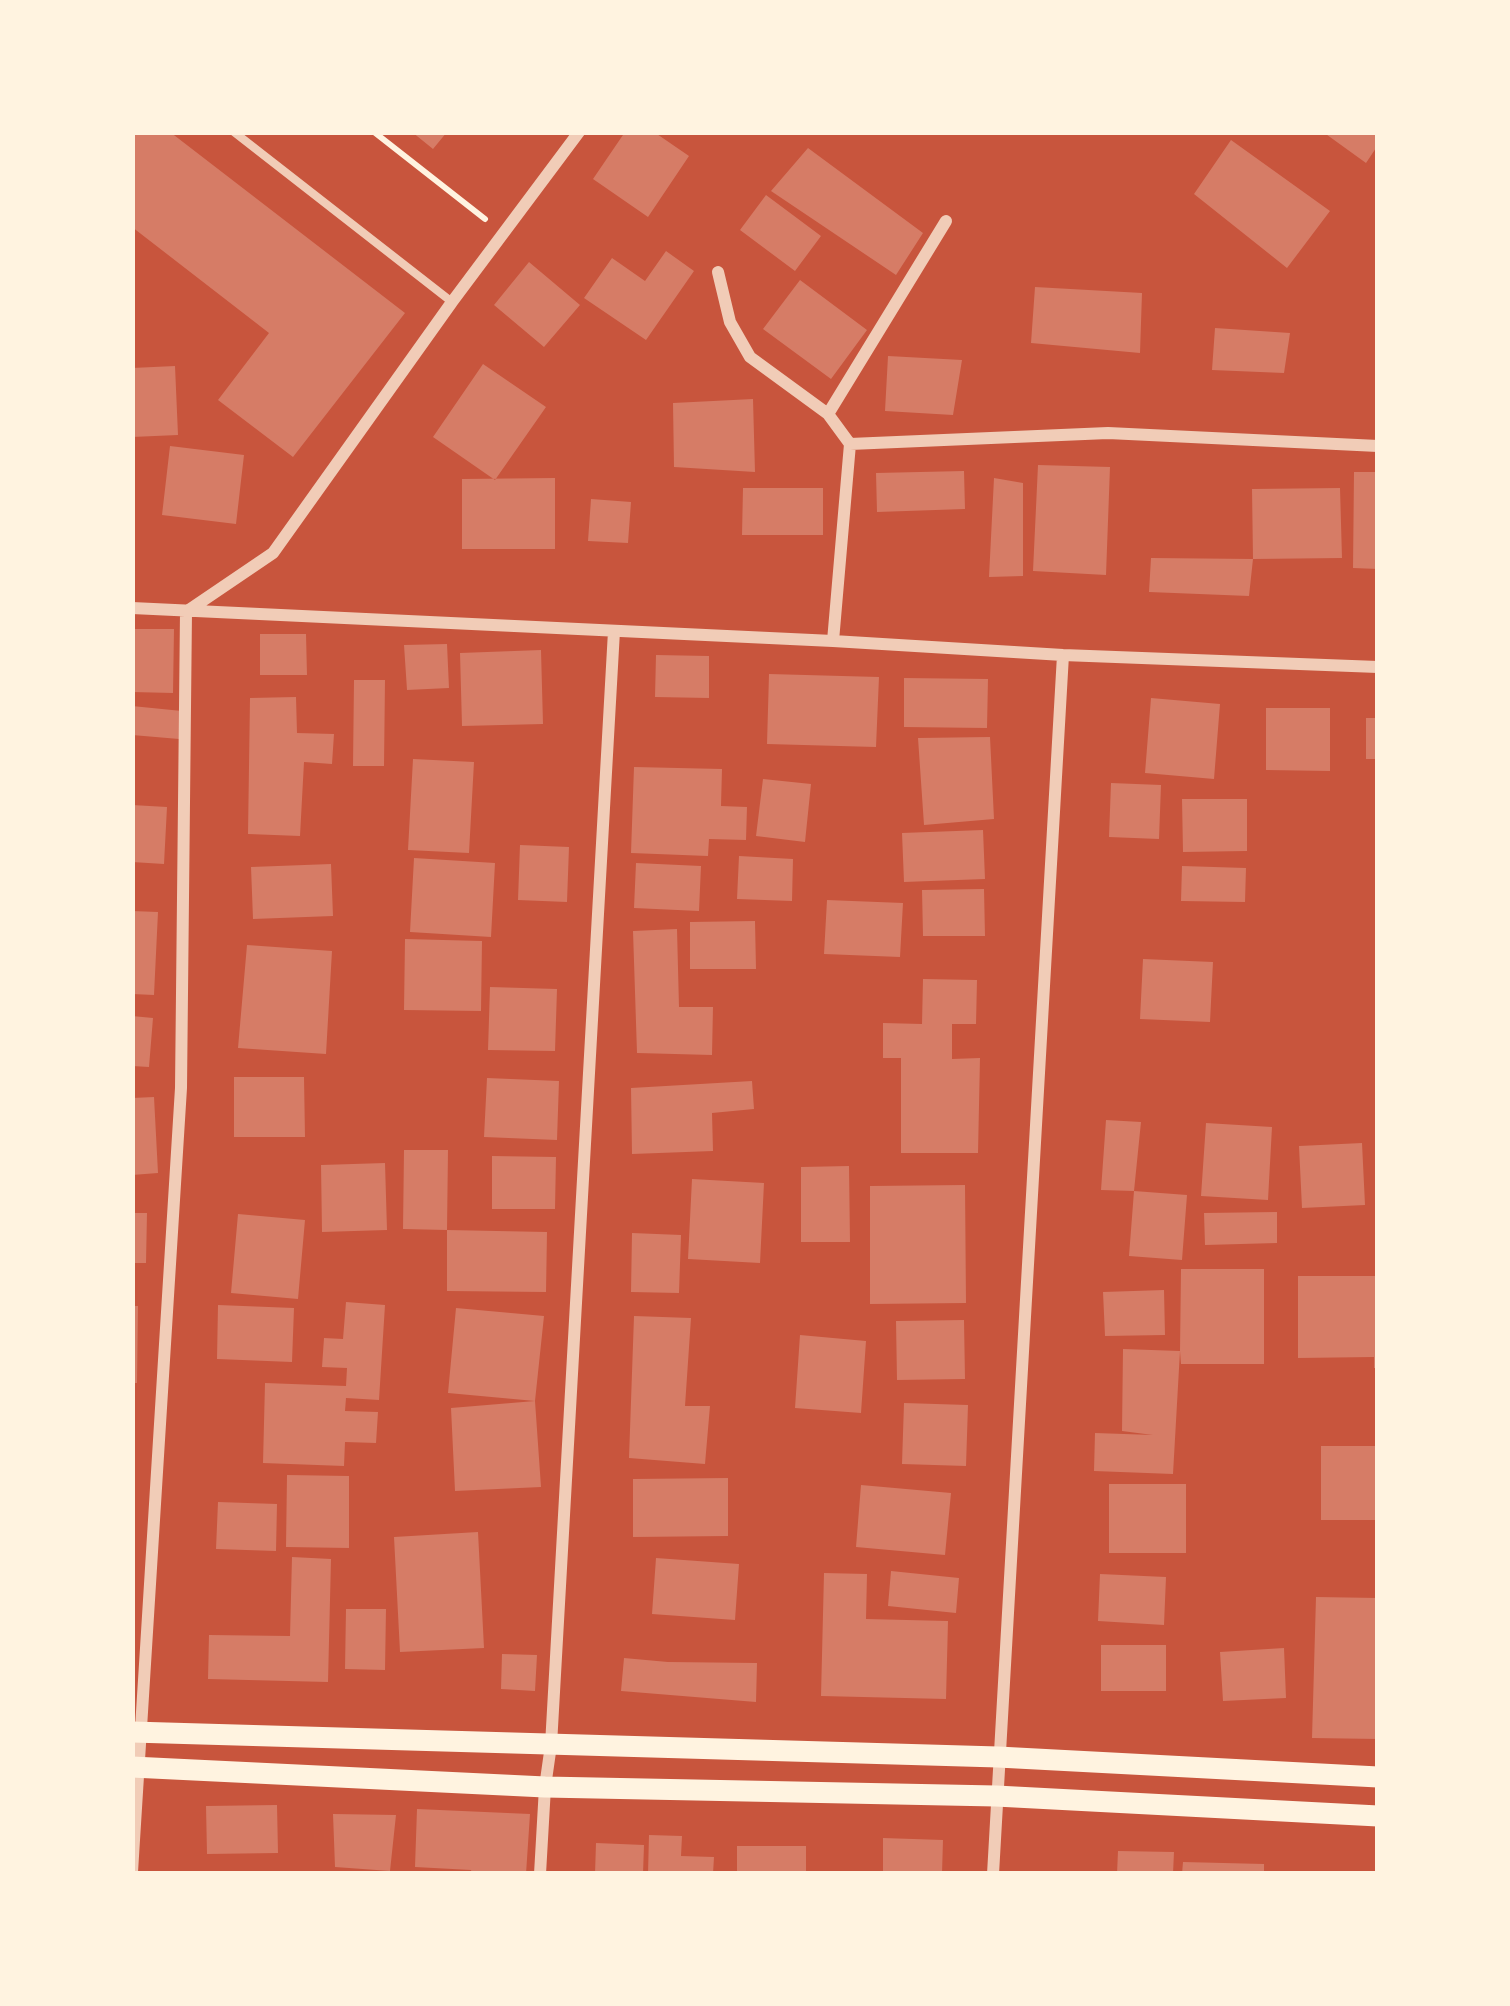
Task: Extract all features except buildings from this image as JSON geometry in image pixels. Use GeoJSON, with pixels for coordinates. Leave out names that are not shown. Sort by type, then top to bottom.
{"type":"FeatureCollection","features":[{"type":"Feature","properties":{"kind":"main road"},"geometry":{"type":"LineString","coordinates":[[136,1732],[998,1756],[1378,1778]]}},
{"type":"Feature","properties":{"kind":"main road"},"geometry":{"type":"LineString","coordinates":[[135,1767],[545,1786],[996,1796],[1378,1816]]}},
{"type":"Feature","properties":{"kind":"street"},"geometry":{"type":"LineString","coordinates":[[186,612],[273,553],[579,132]]}},
{"type":"Feature","properties":{"kind":"street"},"geometry":{"type":"LineString","coordinates":[[828,415],[946,220]]}},
{"type":"Feature","properties":{"kind":"street"},"geometry":{"type":"LineString","coordinates":[[718,272],[730,322],[750,357],[828,415],[850,444],[833,641]]}},
{"type":"Feature","properties":{"kind":"street"},"geometry":{"type":"LineString","coordinates":[[850,444],[1108,433],[1378,446]]}},
{"type":"Feature","properties":{"kind":"street"},"geometry":{"type":"LineString","coordinates":[[132,608],[1063,656],[1378,667]]}},
{"type":"Feature","properties":{"kind":"street"},"geometry":{"type":"LineString","coordinates":[[132,1872],[136,1732],[181,1088],[186,612]]}},
{"type":"Feature","properties":{"kind":"street"},"geometry":{"type":"LineString","coordinates":[[540,1874],[614,631]]}},
{"type":"Feature","properties":{"kind":"street"},"geometry":{"type":"LineString","coordinates":[[993,1874],[1063,656]]}},
{"type":"Feature","properties":{"kind":"lane"},"geometry":{"type":"LineString","coordinates":[[234,132],[452,302]]}},
{"type":"Feature","properties":{"kind":"path"},"geometry":{"type":"LineString","coordinates":[[374,132],[503,234]]}}]}
